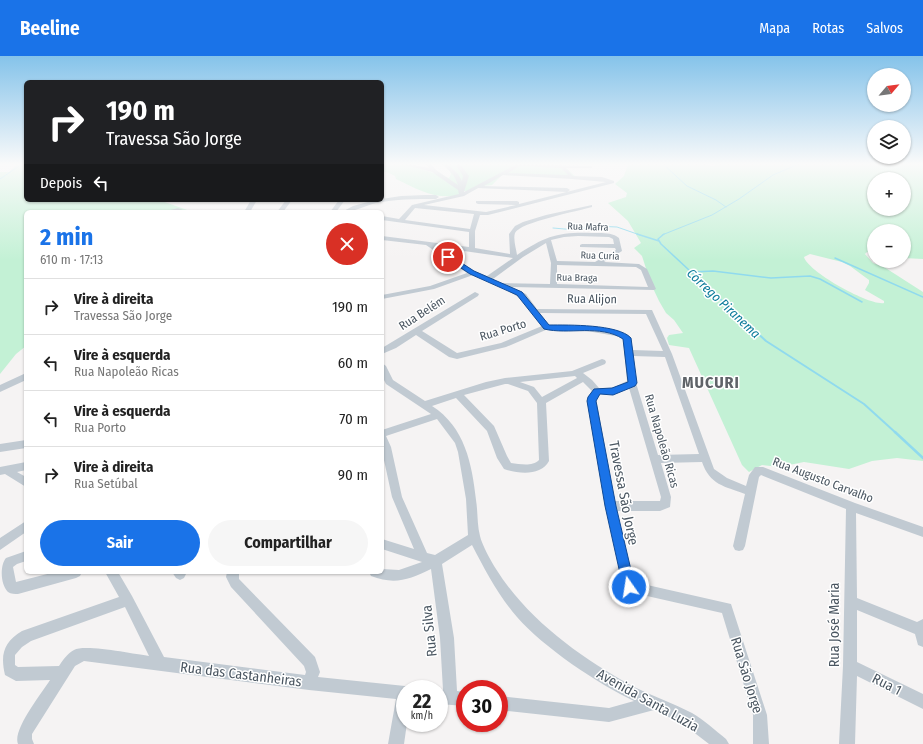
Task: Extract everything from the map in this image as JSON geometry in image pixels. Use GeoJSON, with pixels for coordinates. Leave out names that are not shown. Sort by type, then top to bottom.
{"type":"FeatureCollection","features":[{"type":"Feature","properties":{"kind":"street"},"geometry":{"type":"LineString","coordinates":[[414,206],[477,214],[491,213],[555,196]]}},
{"type":"Feature","properties":{"kind":"street"},"geometry":{"type":"LineString","coordinates":[[384,201],[422,197],[454,198]]}},
{"type":"Feature","properties":{"kind":"street"},"geometry":{"type":"LineString","coordinates":[[401,220],[414,206],[454,198]]}},
{"type":"Feature","properties":{"kind":"street"},"geometry":{"type":"LineString","coordinates":[[349,210],[358,206],[376,202]]}},
{"type":"Feature","properties":{"kind":"street"},"geometry":{"type":"LineString","coordinates":[[478,202],[525,204]]}},
{"type":"Feature","properties":{"kind":"street"},"geometry":{"type":"LineString","coordinates":[[384,238],[517,256],[512,236],[513,231],[517,226],[590,206]]}},
{"type":"Feature","properties":{"kind":"street"},"geometry":{"type":"LineString","coordinates":[[472,249],[472,231],[477,214]]}},
{"type":"Feature","properties":{"kind":"street"},"geometry":{"type":"LineString","coordinates":[[384,218],[472,231]]}},
{"type":"Feature","properties":{"kind":"street","name":"Rua Mafra"},"geometry":{"type":"LineString","coordinates":[[488,279],[517,256],[548,239],[568,234],[614,237],[617,239],[619,246]]}},
{"type":"Feature","properties":{"kind":"street"},"geometry":{"type":"LineString","coordinates":[[548,239],[554,263],[554,286]]}},
{"type":"Feature","properties":{"kind":"street"},"geometry":{"type":"LineString","coordinates":[[427,243],[472,272],[523,296],[547,328]]}},
{"type":"Feature","properties":{"kind":"street"},"geometry":{"type":"LineString","coordinates":[[582,246],[619,246],[619,251],[595,265]]}},
{"type":"Feature","properties":{"kind":"street","name":"Rua Curia"},"geometry":{"type":"LineString","coordinates":[[554,263],[637,265],[644,269],[652,289]]}},
{"type":"Feature","properties":{"kind":"street"},"geometry":{"type":"LineString","coordinates":[[384,297],[432,288],[472,272]]}},
{"type":"Feature","properties":{"kind":"street","name":"Rua Braga"},"geometry":{"type":"LineString","coordinates":[[501,285],[652,289]]}},
{"type":"Feature","properties":{"kind":"street","name":"Rua Belém"},"geometry":{"type":"LineString","coordinates":[[384,350],[393,346],[475,294]]}},
{"type":"Feature","properties":{"kind":"street","name":"Rua Alijon"},"geometry":{"type":"LineString","coordinates":[[534,311],[650,312],[668,354]]}},
{"type":"Feature","properties":{"kind":"street","name":"Rua Porto"},"geometry":{"type":"LineString","coordinates":[[416,331],[452,355],[457,356],[503,345],[547,328],[580,328],[601,330],[619,333],[627,338]]}},
{"type":"Feature","properties":{"kind":"street","name":"Rua Napoleão Ricas"},"geometry":{"type":"LineString","coordinates":[[610,506],[660,506],[666,504],[666,497],[632,383],[627,338]]}},
{"type":"Feature","properties":{"kind":"street"},"geometry":{"type":"LineString","coordinates":[[629,353],[668,354],[710,471],[714,476],[750,492],[739,546]]}},
{"type":"Feature","properties":{"kind":"street"},"geometry":{"type":"LineString","coordinates":[[424,405],[459,395],[486,385],[573,374],[602,362]]}},
{"type":"Feature","properties":{"kind":"street","name":"Avenida Santa Luzia"},"geometry":{"type":"LineString","coordinates":[[384,371],[388,382],[439,415],[462,447],[471,499],[474,537],[492,573],[507,596],[522,613],[545,635],[581,661],[628,691],[688,719],[721,744]]}},
{"type":"Feature","properties":{"kind":"street"},"geometry":{"type":"LineString","coordinates":[[573,374],[584,378],[598,391],[613,392],[632,383]]}},
{"type":"Feature","properties":{"kind":"street"},"geometry":{"type":"LineString","coordinates":[[0,389],[24,377]]}},
{"type":"Feature","properties":{"kind":"street"},"geometry":{"type":"LineString","coordinates":[[541,402],[584,378]]}},
{"type":"Feature","properties":{"kind":"street"},"geometry":{"type":"LineString","coordinates":[[459,395],[491,429],[503,461],[508,466],[537,468],[542,465],[544,461],[541,402],[531,389],[505,382]]}},
{"type":"Feature","properties":{"kind":"street","name":"Travessa São Jorge"},"geometry":{"type":"LineString","coordinates":[[598,391],[592,397],[592,401],[610,506],[629,587],[727,608]]}},
{"type":"Feature","properties":{"kind":"street"},"geometry":{"type":"LineString","coordinates":[[384,435],[439,415]]}},
{"type":"Feature","properties":{"kind":"street","name":"Rua Silva"},"geometry":{"type":"LineString","coordinates":[[384,442],[397,497],[430,559],[447,638],[446,680]]}},
{"type":"Feature","properties":{"kind":"street"},"geometry":{"type":"LineString","coordinates":[[0,448],[24,444]]}},
{"type":"Feature","properties":{"kind":"street"},"geometry":{"type":"LineString","coordinates":[[655,459],[705,458]]}},
{"type":"Feature","properties":{"kind":"street"},"geometry":{"type":"LineString","coordinates":[[4,470],[24,466]]}},
{"type":"Feature","properties":{"kind":"street"},"geometry":{"type":"LineString","coordinates":[[4,470],[24,482]]}},
{"type":"Feature","properties":{"kind":"street","name":"Rua Augusto Carvalho"},"geometry":{"type":"LineString","coordinates":[[750,492],[756,472],[763,470],[851,506],[923,532]]}},
{"type":"Feature","properties":{"kind":"street","name":"Rua José Maria"},"geometry":{"type":"LineString","coordinates":[[847,744],[850,666],[851,506]]}},
{"type":"Feature","properties":{"kind":"street"},"geometry":{"type":"LineString","coordinates":[[0,545],[24,527]]}},
{"type":"Feature","properties":{"kind":"street"},"geometry":{"type":"LineString","coordinates":[[379,574],[407,575],[430,559],[474,537]]}},
{"type":"Feature","properties":{"kind":"street"},"geometry":{"type":"LineString","coordinates":[[384,545],[430,559]]}},
{"type":"Feature","properties":{"kind":"street"},"geometry":{"type":"LineString","coordinates":[[24,557],[12,560],[7,564],[6,568],[13,588],[18,588],[69,574]]}},
{"type":"Feature","properties":{"kind":"street"},"geometry":{"type":"LineString","coordinates":[[112,574],[128,600],[160,664]]}},
{"type":"Feature","properties":{"kind":"street"},"geometry":{"type":"LineString","coordinates":[[233,574],[232,577],[235,582],[310,662],[313,672],[309,683]]}},
{"type":"Feature","properties":{"kind":"street"},"geometry":{"type":"LineString","coordinates":[[62,673],[16,674],[10,670],[7,663],[8,654],[17,642],[27,636],[128,600]]}},
{"type":"Feature","properties":{"kind":"street"},"geometry":{"type":"LineString","coordinates":[[850,601],[922,632]]}},
{"type":"Feature","properties":{"kind":"street","name":"Rua São Jorge"},"geometry":{"type":"LineString","coordinates":[[727,608],[760,715],[761,744]]}},
{"type":"Feature","properties":{"kind":"street","name":"Rua das Castanheiras"},"geometry":{"type":"LineString","coordinates":[[62,673],[70,661],[78,655],[84,654],[309,683],[396,692]]}},
{"type":"Feature","properties":{"kind":"street","name":"Rua 1"},"geometry":{"type":"LineString","coordinates":[[850,666],[923,702]]}},
{"type":"Feature","properties":{"kind":"street"},"geometry":{"type":"LineString","coordinates":[[26,744],[24,741],[25,732],[62,673]]}},
{"type":"Feature","properties":{"kind":"street"},"geometry":{"type":"LineString","coordinates":[[508,704],[609,715],[654,703]]}},
{"type":"Feature","properties":{"kind":"street"},"geometry":{"type":"LineString","coordinates":[[396,744],[398,732]]}},
{"type":"Feature","properties":{"kind":"green space"},"geometry":{"type":"Polygon","coordinates":[[[0,196],[24,196],[24,202],[165,202],[187,210],[24,210],[24,348],[16,354],[0,374],[0,196]]]}},
{"type":"Feature","properties":{"kind":"green space"},"geometry":{"type":"Polygon","coordinates":[[[626,196],[867,196],[867,216],[911,216],[911,196],[923,196],[923,259],[911,258],[911,224],[867,224],[867,252],[865,254],[867,256],[867,268],[886,268],[923,292],[923,461],[897,458],[872,461],[849,469],[804,462],[779,467],[762,465],[749,472],[742,465],[689,348],[669,345],[667,338],[669,335],[683,333],[674,320],[666,313],[659,301],[651,284],[642,256],[634,248],[641,243],[628,221],[608,203],[626,196]],[[810,254],[804,257],[816,271],[840,287],[866,299],[884,303],[884,301],[865,290],[869,280],[842,262],[810,254]]]}},
{"type":"Feature","properties":{"kind":"waterway"},"geometry":{"type":"LineString","coordinates":[[708,196],[726,207]]}},
{"type":"Feature","properties":{"kind":"waterway","name":"Córrego Piranema"},"geometry":{"type":"LineString","coordinates":[[726,207],[743,196]]}},
{"type":"Feature","properties":{"kind":"waterway","name":"Córrego Piranema"},"geometry":{"type":"LineString","coordinates":[[664,234],[712,215],[726,207]]}},
{"type":"Feature","properties":{"kind":"waterway"},"geometry":{"type":"LineString","coordinates":[[553,228],[576,230],[594,226],[617,227],[638,234]]}},
{"type":"Feature","properties":{"kind":"waterway"},"geometry":{"type":"LineString","coordinates":[[638,234],[659,241]]}},
{"type":"Feature","properties":{"kind":"waterway","name":"Córrego Piranema"},"geometry":{"type":"LineString","coordinates":[[664,234],[658,239],[661,244],[746,323]]}},
{"type":"Feature","properties":{"kind":"waterway"},"geometry":{"type":"LineString","coordinates":[[835,258],[923,297]]}},
{"type":"Feature","properties":{"kind":"waterway"},"geometry":{"type":"LineString","coordinates":[[692,272],[713,271],[771,278],[810,276],[820,279],[862,302]]}},
{"type":"Feature","properties":{"kind":"waterway","name":"Córrego Piranema"},"geometry":{"type":"LineString","coordinates":[[745,322],[766,341],[864,404],[896,433]]}},
{"type":"Feature","properties":{"kind":"waterway","name":"Córrego Piranema"},"geometry":{"type":"LineString","coordinates":[[895,432],[923,458]]}},
{"type":"Feature","properties":{"kind":"district","name":"MUCURI"},"geometry":{"type":"Point","coordinates":[711,382]}},
{"type":"Feature","properties":{"kind":"route"},"geometry":{"type":"LineString","coordinates":[[448,257],[467,270],[523,296],[547,328],[580,328],[601,330],[619,333],[627,338],[632,383],[613,392],[598,391],[592,397],[592,401],[610,506],[629,587]]}}]}
